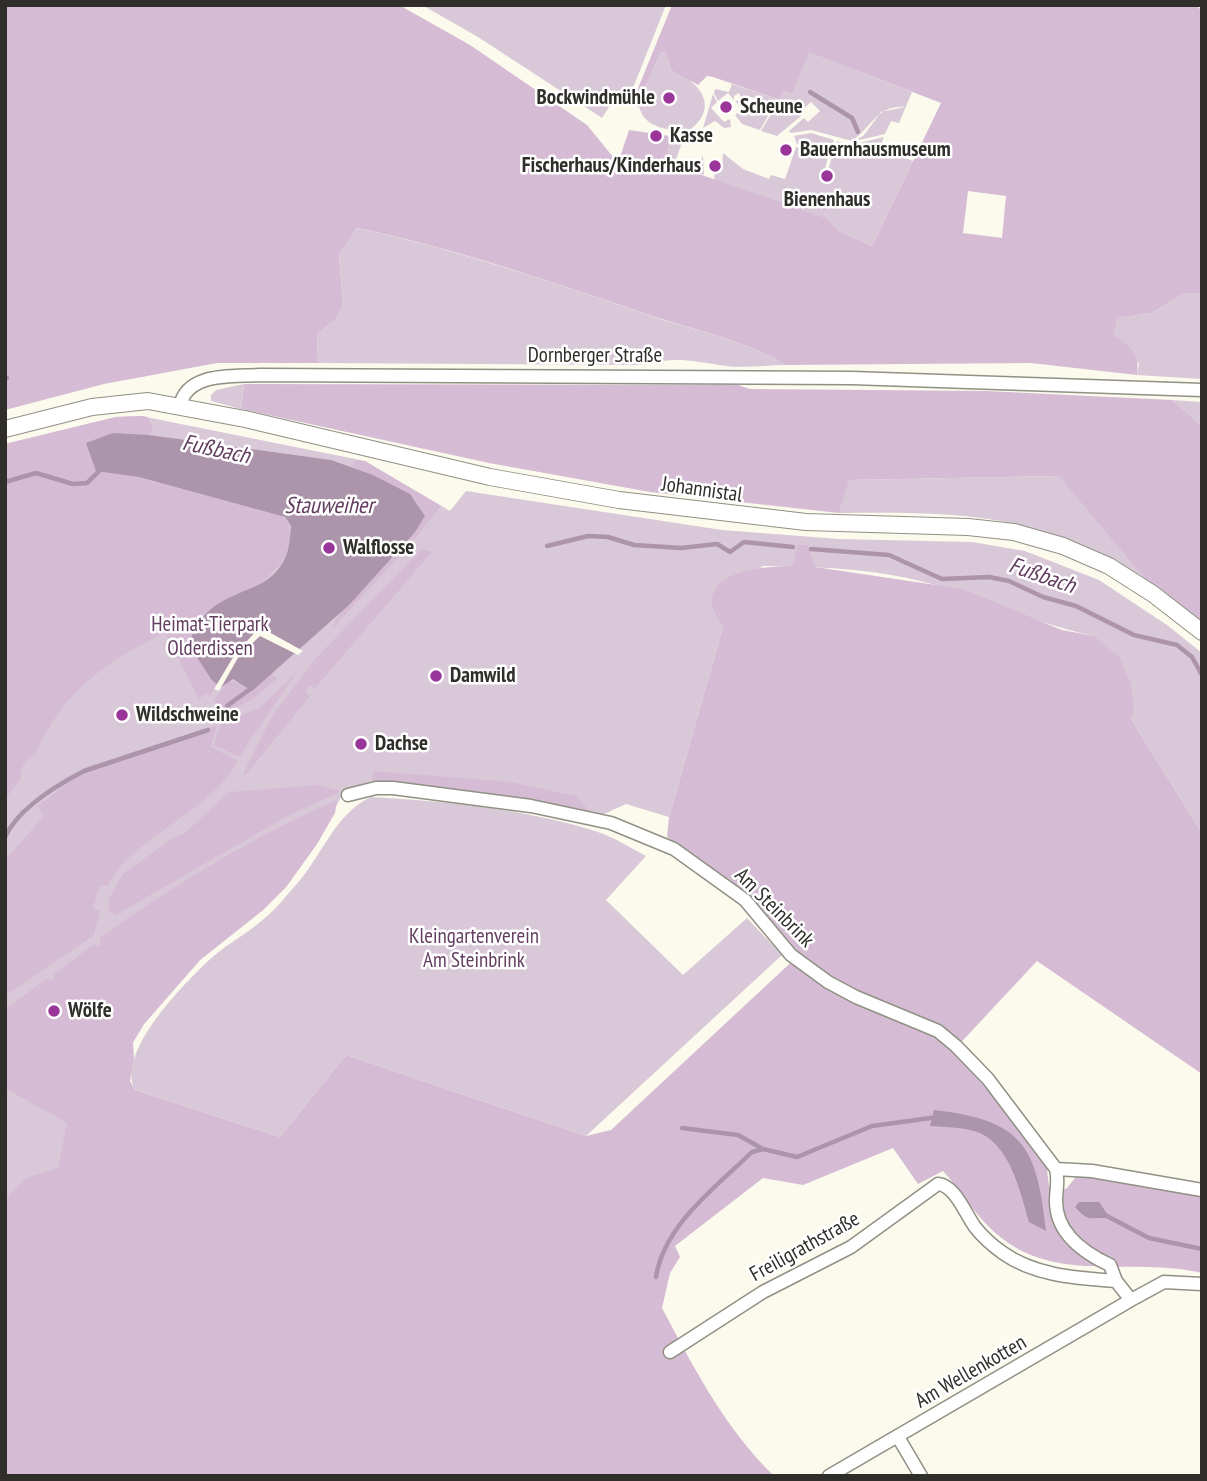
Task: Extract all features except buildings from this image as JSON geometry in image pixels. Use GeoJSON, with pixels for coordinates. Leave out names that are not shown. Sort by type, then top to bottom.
{"type":"FeatureCollection","features":[{"type":"Feature","properties":{"kind":"main road"},"geometry":{"type":"LineString","coordinates":[[5,429],[107,404],[137,401],[180,406]]}},
{"type":"Feature","properties":{"kind":"main road","name":"Johannistal"},"geometry":{"type":"LineString","coordinates":[[180,406],[490,477],[619,500],[806,523],[968,527],[1014,532],[1063,546],[1109,566],[1164,602],[1202,632]]}},
{"type":"Feature","properties":{"kind":"street","name":"Dornberger Straße"},"geometry":{"type":"LineString","coordinates":[[180,406],[183,392],[196,383],[259,375],[866,378],[1202,390]]}},
{"type":"Feature","properties":{"kind":"street","name":"Am Steinbrink"},"geometry":{"type":"LineString","coordinates":[[348,795],[393,788],[531,806],[611,823],[674,849],[745,900],[791,955],[828,982],[856,997],[929,1027],[956,1046],[988,1079],[1056,1169]]}},
{"type":"Feature","properties":{"kind":"street"},"geometry":{"type":"LineString","coordinates":[[1202,1190],[1092,1171],[1056,1169],[1059,1182],[1056,1203],[1063,1226],[1080,1248],[1110,1265],[1116,1281],[1131,1300],[1164,1282],[1202,1284]]}},
{"type":"Feature","properties":{"kind":"street","name":"Freiligrathstraße"},"geometry":{"type":"LineString","coordinates":[[670,1352],[763,1292],[851,1247],[938,1184],[950,1189],[977,1230],[1003,1254],[1036,1270],[1076,1278],[1116,1281]]}},
{"type":"Feature","properties":{"kind":"street","name":"Am Wellenkotten"},"geometry":{"type":"LineString","coordinates":[[829,1476],[1131,1300]]}},
{"type":"Feature","properties":{"kind":"street"},"geometry":{"type":"LineString","coordinates":[[898,1437],[921,1476]]}},
{"type":"Feature","properties":{"kind":"green space"},"geometry":{"type":"Polygon","coordinates":[[[422,5],[666,5],[629,98],[624,105],[614,99],[602,118],[478,37],[422,5]]]}},
{"type":"Feature","properties":{"kind":"green space"},"geometry":{"type":"Polygon","coordinates":[[[808,51],[912,92],[899,123],[891,121],[885,134],[855,141],[864,135],[878,116],[852,141],[811,130],[791,133],[789,131],[804,118],[808,122],[820,111],[811,102],[799,113],[801,116],[777,136],[761,131],[777,104],[767,101],[764,113],[768,116],[760,130],[742,124],[735,115],[742,110],[751,116],[756,115],[762,100],[747,96],[740,106],[735,101],[742,100],[739,93],[734,96],[734,100],[728,93],[718,101],[714,93],[715,89],[729,92],[732,84],[780,100],[783,91],[792,94],[808,51]]]}},
{"type":"Feature","properties":{"kind":"green space"},"geometry":{"type":"Polygon","coordinates":[[[661,52],[666,53],[671,70],[689,80],[702,94],[704,111],[691,129],[665,129],[650,123],[640,111],[639,102],[661,52]]]}},
{"type":"Feature","properties":{"kind":"green space"},"geometry":{"type":"Polygon","coordinates":[[[713,94],[717,102],[711,108],[724,122],[730,119],[731,127],[724,128],[715,121],[703,128],[713,94]]]}},
{"type":"Feature","properties":{"kind":"green space"},"geometry":{"type":"Polygon","coordinates":[[[811,133],[834,140],[829,155],[797,144],[794,136],[811,133]]]}},
{"type":"Feature","properties":{"kind":"green space"},"geometry":{"type":"Polygon","coordinates":[[[670,136],[682,143],[676,159],[680,165],[695,170],[703,156],[704,175],[667,163],[670,136]]]}},
{"type":"Feature","properties":{"kind":"green space"},"geometry":{"type":"Polygon","coordinates":[[[884,137],[880,147],[913,161],[872,246],[839,231],[825,218],[714,180],[715,170],[722,171],[723,153],[743,169],[769,179],[771,175],[785,179],[796,147],[828,157],[823,177],[829,179],[831,171],[828,170],[837,141],[856,148],[855,144],[884,137]]]}},
{"type":"Feature","properties":{"kind":"green space"},"geometry":{"type":"Polygon","coordinates":[[[357,228],[472,257],[548,281],[741,344],[786,365],[735,367],[681,360],[642,365],[318,363],[317,334],[337,318],[343,304],[339,255],[357,228]]]}},
{"type":"Feature","properties":{"kind":"green space"},"geometry":{"type":"Polygon","coordinates":[[[1184,293],[1202,293],[1202,379],[1137,375],[1139,364],[1114,335],[1116,318],[1152,313],[1184,293]]]}},
{"type":"Feature","properties":{"kind":"green space"},"geometry":{"type":"Polygon","coordinates":[[[244,384],[241,409],[211,401],[211,395],[216,390],[244,384]]]}},
{"type":"Feature","properties":{"kind":"green space"},"geometry":{"type":"Polygon","coordinates":[[[1172,400],[1202,402],[1202,426],[1172,400]]]}},
{"type":"Feature","properties":{"kind":"green space","name":"Heimat-Tierpark Olderdissen"},"geometry":{"type":"Polygon","coordinates":[[[141,416],[365,461],[450,511],[466,491],[722,530],[839,539],[972,542],[1025,551],[1099,580],[1167,625],[1202,653],[1202,833],[1131,719],[1094,636],[946,588],[905,578],[844,569],[763,566],[712,608],[723,627],[669,817],[626,804],[602,815],[427,785],[372,781],[343,793],[317,844],[286,887],[263,910],[200,960],[144,1024],[58,1168],[5,1242],[5,444],[116,417],[141,416]]]}},
{"type":"Feature","properties":{"kind":"green space"},"geometry":{"type":"Polygon","coordinates":[[[1060,476],[1144,578],[1067,540],[996,520],[923,513],[839,513],[848,480],[1060,476]]]}},
{"type":"Feature","properties":{"kind":"green space","name":"Kleingartenverein Am Steinbrink"},"geometry":{"type":"Polygon","coordinates":[[[371,797],[456,804],[543,817],[598,832],[646,856],[606,900],[683,975],[747,918],[782,955],[586,1136],[346,1055],[280,1137],[135,1090],[132,1075],[135,1058],[154,1021],[214,956],[274,910],[304,875],[338,825],[358,804],[371,797]]]}},
{"type":"Feature","properties":{"kind":"shaded area"},"geometry":{"type":"Polygon","coordinates":[[[5,5],[399,5],[470,45],[587,125],[618,163],[629,130],[670,136],[667,163],[826,218],[839,231],[872,246],[941,103],[809,52],[792,94],[783,91],[780,100],[713,77],[707,76],[698,85],[671,70],[666,53],[661,52],[639,102],[639,109],[634,98],[672,5],[1196,5],[1202,11],[1202,293],[1184,293],[1152,313],[1117,318],[1114,335],[1129,347],[1135,356],[1137,375],[1031,363],[786,365],[739,343],[545,280],[433,246],[357,228],[339,255],[343,304],[337,318],[317,334],[318,363],[217,363],[104,384],[5,410],[5,5]],[[968,191],[963,233],[1002,238],[1006,196],[968,191]]]}},
{"type":"Feature","properties":{"kind":"shaded area"},"geometry":{"type":"Polygon","coordinates":[[[244,384],[738,385],[750,389],[987,391],[1172,400],[1202,426],[1202,622],[1144,578],[1059,476],[849,480],[839,513],[650,492],[489,463],[241,409],[244,384]]]}},
{"type":"Feature","properties":{"kind":"shaded area"},"geometry":{"type":"Polygon","coordinates":[[[116,417],[148,417],[153,430],[149,435],[113,433],[123,473],[285,517],[290,528],[288,550],[267,578],[227,601],[189,645],[216,686],[210,696],[205,694],[199,699],[165,633],[144,643],[105,667],[72,696],[58,713],[36,754],[24,763],[21,778],[5,799],[5,444],[116,417]]]}},
{"type":"Feature","properties":{"kind":"shaded area"},"geometry":{"type":"Polygon","coordinates":[[[357,460],[365,461],[441,506],[413,541],[332,629],[337,617],[415,532],[425,516],[414,498],[351,466],[357,460]]]}},
{"type":"Feature","properties":{"kind":"shaded area"},"geometry":{"type":"Polygon","coordinates":[[[798,545],[808,545],[815,567],[963,589],[1062,630],[1094,636],[1119,657],[1131,684],[1134,710],[1131,719],[1202,833],[1202,1074],[1037,961],[952,1052],[1006,1109],[1046,1162],[1049,1186],[1066,1189],[1076,1177],[1090,1176],[1202,1194],[1202,1273],[1147,1267],[1065,1264],[1039,1258],[1014,1247],[991,1229],[943,1171],[918,1184],[893,1148],[803,1185],[763,1178],[675,1246],[680,1257],[670,1273],[662,1308],[698,1375],[725,1417],[774,1476],[5,1476],[5,1199],[26,1178],[58,1168],[67,1123],[5,1088],[5,1009],[48,978],[51,981],[55,978],[53,975],[94,944],[100,946],[100,938],[186,880],[275,830],[337,800],[335,813],[317,844],[286,887],[263,910],[200,960],[144,1024],[133,1042],[134,1058],[130,1081],[135,1090],[280,1137],[346,1055],[586,1136],[611,1130],[800,954],[749,896],[667,837],[669,817],[723,627],[712,607],[713,594],[729,577],[742,572],[793,566],[798,545]]]}},
{"type":"Feature","properties":{"kind":"shaded area"},"geometry":{"type":"Polygon","coordinates":[[[422,549],[432,552],[315,688],[310,685],[305,692],[310,696],[245,776],[244,772],[272,716],[317,657],[422,549]]]}},
{"type":"Feature","properties":{"kind":"shaded area"},"geometry":{"type":"Polygon","coordinates":[[[271,673],[277,679],[251,700],[226,713],[219,711],[214,699],[228,681],[242,683],[252,691],[271,673]]]}},
{"type":"Feature","properties":{"kind":"shaded area"},"geometry":{"type":"Polygon","coordinates":[[[296,673],[239,757],[214,745],[221,723],[259,708],[296,673]]]}},
{"type":"Feature","properties":{"kind":"shaded area"},"geometry":{"type":"Polygon","coordinates":[[[217,725],[211,747],[238,761],[225,780],[208,797],[133,854],[108,886],[100,885],[93,908],[100,911],[94,935],[5,996],[5,860],[44,816],[37,806],[59,790],[60,782],[86,768],[88,774],[94,773],[89,773],[87,767],[217,725]]]}},
{"type":"Feature","properties":{"kind":"shaded area"},"geometry":{"type":"Polygon","coordinates":[[[373,771],[511,782],[576,796],[590,812],[508,796],[372,781],[373,771]]]}},
{"type":"Feature","properties":{"kind":"shaded area"},"geometry":{"type":"Polygon","coordinates":[[[318,785],[341,791],[284,818],[116,915],[108,910],[109,899],[122,875],[171,839],[185,833],[229,792],[318,785]]]}},
{"type":"Feature","properties":{"kind":"water","name":"Stauweiher"},"geometry":{"type":"Polygon","coordinates":[[[113,433],[149,435],[331,460],[373,475],[410,494],[425,516],[415,532],[349,605],[252,691],[233,679],[220,688],[189,645],[198,625],[209,611],[222,601],[265,581],[276,572],[287,554],[291,526],[285,517],[139,477],[96,471],[86,443],[113,433]]]}},
{"type":"Feature","properties":{"kind":"water"},"geometry":{"type":"Polygon","coordinates":[[[934,1110],[987,1121],[1006,1130],[1020,1142],[1037,1177],[1046,1231],[1029,1222],[1012,1169],[997,1145],[974,1131],[930,1126],[934,1110]]]}},
{"type":"Feature","properties":{"kind":"water"},"geometry":{"type":"Polygon","coordinates":[[[1079,1202],[1099,1202],[1108,1215],[1106,1218],[1087,1217],[1075,1207],[1079,1202]]]}},
{"type":"Feature","properties":{"kind":"pier"},"geometry":{"type":"Polygon","coordinates":[[[260,627],[303,651],[298,655],[260,636],[239,656],[219,691],[214,689],[235,654],[260,627]]]}},
{"type":"Feature","properties":{"kind":"waterway"},"geometry":{"type":"LineString","coordinates":[[810,92],[852,118],[858,132]]}},
{"type":"Feature","properties":{"kind":"waterway","name":"Fußbach"},"geometry":{"type":"LineString","coordinates":[[5,482],[36,473],[73,484],[87,483],[100,470]]}},
{"type":"Feature","properties":{"kind":"waterway","name":"Fußbach"},"geometry":{"type":"LineString","coordinates":[[547,546],[588,536],[608,537],[634,545],[681,548],[717,544],[730,552],[744,542],[793,547]]}},
{"type":"Feature","properties":{"kind":"waterway","name":"Fußbach"},"geometry":{"type":"LineString","coordinates":[[811,549],[889,555],[942,579],[989,577],[1009,581],[1043,597],[1076,606],[1134,635],[1177,645],[1192,657],[1202,675]]}},
{"type":"Feature","properties":{"kind":"waterway"},"geometry":{"type":"LineString","coordinates":[[227,706],[253,687]]}},
{"type":"Feature","properties":{"kind":"waterway"},"geometry":{"type":"LineString","coordinates":[[5,837],[29,808],[84,771],[208,730]]}},
{"type":"Feature","properties":{"kind":"waterway"},"geometry":{"type":"LineString","coordinates":[[656,1277],[669,1240],[680,1224],[708,1193],[752,1152],[763,1149],[797,1157],[872,1126],[938,1117]]}},
{"type":"Feature","properties":{"kind":"waterway"},"geometry":{"type":"LineString","coordinates":[[682,1128],[738,1135],[763,1149]]}},
{"type":"Feature","properties":{"kind":"waterway"},"geometry":{"type":"LineString","coordinates":[[1103,1214],[1149,1238],[1202,1249]]}},
{"type":"Feature","properties":{"kind":"place","name":"Bockwindmühle"},"geometry":{"type":"Point","coordinates":[669,98]}},
{"type":"Feature","properties":{"kind":"place","name":"Scheune"},"geometry":{"type":"Point","coordinates":[726,107]}},
{"type":"Feature","properties":{"kind":"place","name":"Kasse"},"geometry":{"type":"Point","coordinates":[656,136]}},
{"type":"Feature","properties":{"kind":"place","name":"Bauernhausmuseum"},"geometry":{"type":"Point","coordinates":[786,150]}},
{"type":"Feature","properties":{"kind":"place","name":"Fischerhaus/Kinderhaus"},"geometry":{"type":"Point","coordinates":[715,166]}},
{"type":"Feature","properties":{"kind":"place","name":"Bienenhaus"},"geometry":{"type":"Point","coordinates":[827,176]}},
{"type":"Feature","properties":{"kind":"place","name":"Walflosse"},"geometry":{"type":"Point","coordinates":[329,548]}},
{"type":"Feature","properties":{"kind":"place","name":"Damwild"},"geometry":{"type":"Point","coordinates":[436,676]}},
{"type":"Feature","properties":{"kind":"place","name":"Wildschweine"},"geometry":{"type":"Point","coordinates":[122,715]}},
{"type":"Feature","properties":{"kind":"place","name":"Dachse"},"geometry":{"type":"Point","coordinates":[361,744]}},
{"type":"Feature","properties":{"kind":"place","name":"Wölfe"},"geometry":{"type":"Point","coordinates":[54,1011]}}]}
